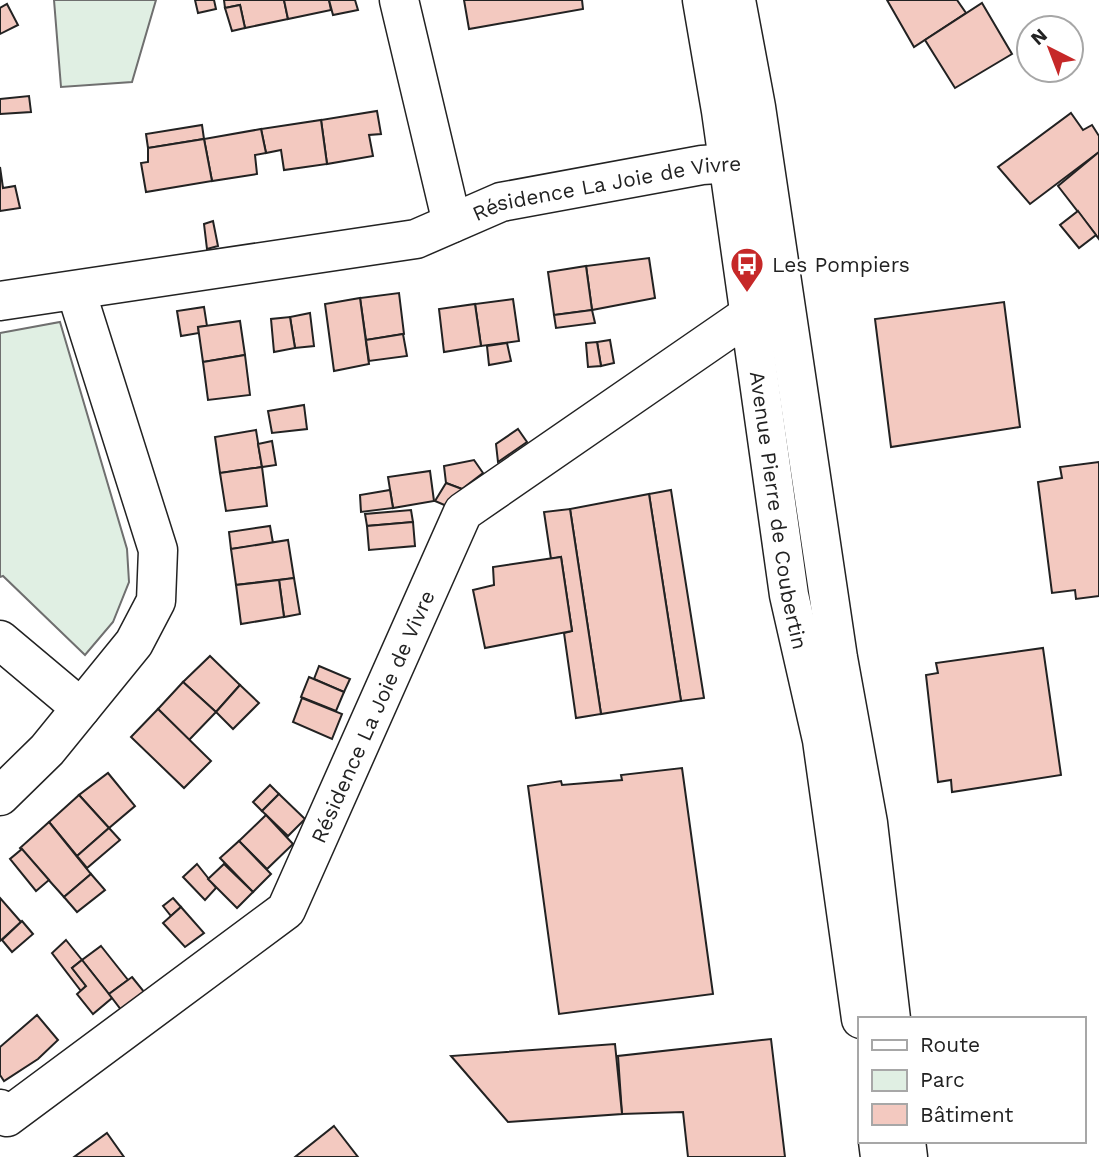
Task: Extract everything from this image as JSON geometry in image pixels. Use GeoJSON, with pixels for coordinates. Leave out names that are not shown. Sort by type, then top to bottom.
{"type":"FeatureCollection","features":[{"type":"Feature","properties":{"kind":"street","name":"Résidence La Joie de Vivre"},"geometry":{"type":"LineString","coordinates":[[400,0],[452,223]]}},
{"type":"Feature","properties":{"kind":"street","name":"Avenue Pierre de Coubertin"},"geometry":{"type":"LineString","coordinates":[[702,0],[746,162],[868,823],[891,1017]]}},
{"type":"Feature","properties":{"kind":"street","name":"Avenue Pierre de Coubertin"},"geometry":{"type":"LineString","coordinates":[[736,0],[746,162],[750,314],[789,595],[822,740],[861,1017]]}},
{"type":"Feature","properties":{"kind":"street","name":"Résidence La Joie de Vivre"},"geometry":{"type":"LineString","coordinates":[[0,301],[416,239],[501,202],[676,169],[746,162]]}},
{"type":"Feature","properties":{"kind":"street"},"geometry":{"type":"LineString","coordinates":[[0,796],[47,750],[134,643],[156,601],[158,550],[76,291]]}},
{"type":"Feature","properties":{"kind":"street","name":"Résidence La Joie de Vivre"},"geometry":{"type":"LineString","coordinates":[[0,1109],[7,1117],[286,910],[463,512],[750,314]]}},
{"type":"Feature","properties":{"kind":"street"},"geometry":{"type":"LineString","coordinates":[[0,640],[81,708]]}},
{"type":"Feature","properties":{"kind":"green space"},"geometry":{"type":"Polygon","coordinates":[[[54,0],[156,0],[132,82],[61,87],[54,0]]]}},
{"type":"Feature","properties":{"kind":"green space"},"geometry":{"type":"Polygon","coordinates":[[[60,322],[127,549],[129,582],[113,622],[85,655],[3,576],[0,577],[0,333],[60,322]]]}},
{"type":"Feature","properties":{"kind":"building"},"geometry":{"type":"Polygon","coordinates":[[[195,0],[214,0],[216,9],[198,13],[195,0]]]}},
{"type":"Feature","properties":{"kind":"building"},"geometry":{"type":"Polygon","coordinates":[[[224,0],[284,0],[288,19],[245,28],[240,5],[225,8],[224,0]]]}},
{"type":"Feature","properties":{"kind":"building"},"geometry":{"type":"Polygon","coordinates":[[[284,0],[329,0],[331,10],[288,19],[284,0]]]}},
{"type":"Feature","properties":{"kind":"building"},"geometry":{"type":"Polygon","coordinates":[[[329,0],[355,0],[358,10],[333,15],[329,0]]]}},
{"type":"Feature","properties":{"kind":"building"},"geometry":{"type":"Polygon","coordinates":[[[464,0],[582,0],[583,9],[469,29],[464,0]]]}},
{"type":"Feature","properties":{"kind":"building"},"geometry":{"type":"Polygon","coordinates":[[[887,0],[957,0],[966,13],[914,47],[887,0]]]}},
{"type":"Feature","properties":{"kind":"building"},"geometry":{"type":"Polygon","coordinates":[[[982,3],[1012,54],[955,88],[925,40],[982,3]]]}},
{"type":"Feature","properties":{"kind":"building"},"geometry":{"type":"Polygon","coordinates":[[[7,4],[18,25],[0,34],[0,8],[7,4]]]}},
{"type":"Feature","properties":{"kind":"building"},"geometry":{"type":"Polygon","coordinates":[[[240,5],[245,28],[232,31],[225,8],[240,5]]]}},
{"type":"Feature","properties":{"kind":"building"},"geometry":{"type":"Polygon","coordinates":[[[29,96],[31,112],[0,114],[0,99],[29,96]]]}},
{"type":"Feature","properties":{"kind":"building"},"geometry":{"type":"Polygon","coordinates":[[[377,111],[381,134],[369,135],[373,156],[327,164],[321,120],[377,111]]]}},
{"type":"Feature","properties":{"kind":"building"},"geometry":{"type":"Polygon","coordinates":[[[1071,113],[1083,130],[1092,125],[1099,136],[1099,152],[1030,204],[998,167],[1071,113]]]}},
{"type":"Feature","properties":{"kind":"building"},"geometry":{"type":"Polygon","coordinates":[[[321,120],[327,164],[284,170],[281,150],[266,153],[261,129],[321,120]]]}},
{"type":"Feature","properties":{"kind":"building"},"geometry":{"type":"Polygon","coordinates":[[[202,125],[204,139],[148,148],[146,134],[202,125]]]}},
{"type":"Feature","properties":{"kind":"building"},"geometry":{"type":"Polygon","coordinates":[[[261,129],[266,153],[255,155],[257,174],[212,181],[204,139],[261,129]]]}},
{"type":"Feature","properties":{"kind":"building"},"geometry":{"type":"Polygon","coordinates":[[[204,139],[212,181],[146,192],[141,163],[148,162],[148,148],[204,139]]]}},
{"type":"Feature","properties":{"kind":"building"},"geometry":{"type":"Polygon","coordinates":[[[1099,152],[1099,239],[1058,186],[1099,152]]]}},
{"type":"Feature","properties":{"kind":"building"},"geometry":{"type":"Polygon","coordinates":[[[0,167],[3,188],[15,186],[20,208],[0,211],[0,167]]]}},
{"type":"Feature","properties":{"kind":"building"},"geometry":{"type":"Polygon","coordinates":[[[1078,211],[1096,235],[1079,248],[1060,225],[1078,211]]]}},
{"type":"Feature","properties":{"kind":"building"},"geometry":{"type":"Polygon","coordinates":[[[213,221],[218,246],[207,249],[204,224],[213,221]]]}},
{"type":"Feature","properties":{"kind":"building"},"geometry":{"type":"Polygon","coordinates":[[[649,258],[655,298],[592,310],[586,266],[649,258]]]}},
{"type":"Feature","properties":{"kind":"building"},"geometry":{"type":"Polygon","coordinates":[[[586,266],[592,310],[554,315],[548,272],[586,266]]]}},
{"type":"Feature","properties":{"kind":"building"},"geometry":{"type":"Polygon","coordinates":[[[399,293],[404,334],[366,340],[360,298],[399,293]]]}},
{"type":"Feature","properties":{"kind":"building"},"geometry":{"type":"Polygon","coordinates":[[[360,298],[369,364],[334,371],[325,304],[360,298]]]}},
{"type":"Feature","properties":{"kind":"building"},"geometry":{"type":"Polygon","coordinates":[[[513,299],[519,341],[481,346],[475,304],[513,299]]]}},
{"type":"Feature","properties":{"kind":"building"},"geometry":{"type":"Polygon","coordinates":[[[1004,302],[1020,427],[891,447],[875,319],[1004,302]]]}},
{"type":"Feature","properties":{"kind":"building"},"geometry":{"type":"Polygon","coordinates":[[[475,304],[481,346],[444,352],[439,309],[475,304]]]}},
{"type":"Feature","properties":{"kind":"building"},"geometry":{"type":"Polygon","coordinates":[[[204,307],[207,326],[198,327],[199,333],[181,336],[177,311],[204,307]]]}},
{"type":"Feature","properties":{"kind":"building"},"geometry":{"type":"Polygon","coordinates":[[[592,310],[595,323],[556,328],[554,315],[592,310]]]}},
{"type":"Feature","properties":{"kind":"building"},"geometry":{"type":"Polygon","coordinates":[[[310,313],[314,346],[295,348],[290,317],[310,313]]]}},
{"type":"Feature","properties":{"kind":"building"},"geometry":{"type":"Polygon","coordinates":[[[290,317],[295,348],[274,352],[271,319],[290,317]]]}},
{"type":"Feature","properties":{"kind":"building"},"geometry":{"type":"Polygon","coordinates":[[[240,321],[245,355],[203,362],[198,327],[240,321]]]}},
{"type":"Feature","properties":{"kind":"building"},"geometry":{"type":"Polygon","coordinates":[[[403,334],[407,356],[369,361],[366,340],[403,334]]]}},
{"type":"Feature","properties":{"kind":"building"},"geometry":{"type":"Polygon","coordinates":[[[610,340],[614,363],[601,366],[597,342],[610,340]]]}},
{"type":"Feature","properties":{"kind":"building"},"geometry":{"type":"Polygon","coordinates":[[[597,342],[601,366],[588,367],[586,343],[597,342]]]}},
{"type":"Feature","properties":{"kind":"building"},"geometry":{"type":"Polygon","coordinates":[[[507,343],[511,361],[489,365],[487,346],[507,343]]]}},
{"type":"Feature","properties":{"kind":"building"},"geometry":{"type":"Polygon","coordinates":[[[245,355],[250,395],[208,400],[203,362],[245,355]]]}},
{"type":"Feature","properties":{"kind":"building"},"geometry":{"type":"Polygon","coordinates":[[[304,405],[307,429],[272,433],[268,411],[304,405]]]}},
{"type":"Feature","properties":{"kind":"building"},"geometry":{"type":"Polygon","coordinates":[[[518,429],[527,442],[498,462],[496,444],[518,429]]]}},
{"type":"Feature","properties":{"kind":"building"},"geometry":{"type":"Polygon","coordinates":[[[256,430],[262,467],[220,473],[215,437],[256,430]]]}},
{"type":"Feature","properties":{"kind":"building"},"geometry":{"type":"Polygon","coordinates":[[[272,441],[276,465],[262,467],[258,444],[272,441]]]}},
{"type":"Feature","properties":{"kind":"building"},"geometry":{"type":"Polygon","coordinates":[[[474,460],[483,473],[462,489],[446,483],[444,466],[474,460]]]}},
{"type":"Feature","properties":{"kind":"building"},"geometry":{"type":"Polygon","coordinates":[[[1099,462],[1099,596],[1076,599],[1075,590],[1052,593],[1038,482],[1062,478],[1060,467],[1099,462]]]}},
{"type":"Feature","properties":{"kind":"building"},"geometry":{"type":"Polygon","coordinates":[[[262,467],[267,506],[226,511],[220,473],[262,467]]]}},
{"type":"Feature","properties":{"kind":"building"},"geometry":{"type":"Polygon","coordinates":[[[430,471],[434,501],[393,508],[388,477],[430,471]]]}},
{"type":"Feature","properties":{"kind":"building"},"geometry":{"type":"Polygon","coordinates":[[[446,483],[462,489],[449,507],[435,501],[446,483]]]}},
{"type":"Feature","properties":{"kind":"building"},"geometry":{"type":"Polygon","coordinates":[[[390,490],[393,508],[361,512],[360,495],[390,490]]]}},
{"type":"Feature","properties":{"kind":"building"},"geometry":{"type":"Polygon","coordinates":[[[671,490],[704,698],[681,701],[649,494],[671,490]]]}},
{"type":"Feature","properties":{"kind":"building"},"geometry":{"type":"Polygon","coordinates":[[[649,494],[681,701],[601,714],[570,509],[649,494]]]}},
{"type":"Feature","properties":{"kind":"building"},"geometry":{"type":"Polygon","coordinates":[[[570,509],[601,714],[576,718],[564,633],[572,631],[561,557],[551,559],[544,512],[570,509]]]}},
{"type":"Feature","properties":{"kind":"building"},"geometry":{"type":"Polygon","coordinates":[[[411,510],[413,522],[367,526],[365,514],[411,510]]]}},
{"type":"Feature","properties":{"kind":"building"},"geometry":{"type":"Polygon","coordinates":[[[413,522],[415,546],[369,550],[367,526],[413,522]]]}},
{"type":"Feature","properties":{"kind":"building"},"geometry":{"type":"Polygon","coordinates":[[[270,526],[273,543],[231,549],[229,532],[270,526]]]}},
{"type":"Feature","properties":{"kind":"building"},"geometry":{"type":"Polygon","coordinates":[[[288,540],[294,578],[236,585],[231,549],[288,540]]]}},
{"type":"Feature","properties":{"kind":"building"},"geometry":{"type":"Polygon","coordinates":[[[561,557],[572,631],[485,648],[473,590],[494,585],[493,567],[561,557]]]}},
{"type":"Feature","properties":{"kind":"building"},"geometry":{"type":"Polygon","coordinates":[[[294,578],[300,614],[284,617],[279,580],[294,578]]]}},
{"type":"Feature","properties":{"kind":"building"},"geometry":{"type":"Polygon","coordinates":[[[279,580],[284,617],[241,624],[236,585],[279,580]]]}},
{"type":"Feature","properties":{"kind":"building"},"geometry":{"type":"Polygon","coordinates":[[[1043,648],[1061,775],[952,792],[951,780],[938,782],[926,675],[938,673],[936,663],[1043,648]]]}},
{"type":"Feature","properties":{"kind":"building"},"geometry":{"type":"Polygon","coordinates":[[[210,656],[240,685],[216,712],[183,682],[210,656]]]}},
{"type":"Feature","properties":{"kind":"building"},"geometry":{"type":"Polygon","coordinates":[[[319,666],[350,679],[344,692],[314,679],[319,666]]]}},
{"type":"Feature","properties":{"kind":"building"},"geometry":{"type":"Polygon","coordinates":[[[309,677],[344,692],[336,711],[301,697],[309,677]]]}},
{"type":"Feature","properties":{"kind":"building"},"geometry":{"type":"Polygon","coordinates":[[[183,682],[216,712],[189,740],[158,709],[183,682]]]}},
{"type":"Feature","properties":{"kind":"building"},"geometry":{"type":"Polygon","coordinates":[[[240,685],[259,703],[233,729],[216,712],[240,685]]]}},
{"type":"Feature","properties":{"kind":"building"},"geometry":{"type":"Polygon","coordinates":[[[302,698],[342,714],[332,739],[293,722],[302,698]]]}},
{"type":"Feature","properties":{"kind":"building"},"geometry":{"type":"Polygon","coordinates":[[[158,709],[211,761],[184,788],[131,737],[158,709]]]}},
{"type":"Feature","properties":{"kind":"building"},"geometry":{"type":"Polygon","coordinates":[[[682,768],[713,994],[559,1014],[528,786],[561,781],[562,785],[622,780],[621,775],[682,768]]]}},
{"type":"Feature","properties":{"kind":"building"},"geometry":{"type":"Polygon","coordinates":[[[108,773],[135,806],[109,828],[79,795],[108,773]]]}},
{"type":"Feature","properties":{"kind":"building"},"geometry":{"type":"Polygon","coordinates":[[[270,785],[279,794],[262,811],[253,802],[270,785]]]}},
{"type":"Feature","properties":{"kind":"building"},"geometry":{"type":"Polygon","coordinates":[[[279,794],[305,819],[288,836],[262,811],[279,794]]]}},
{"type":"Feature","properties":{"kind":"building"},"geometry":{"type":"Polygon","coordinates":[[[79,795],[109,828],[77,856],[49,822],[79,795]]]}},
{"type":"Feature","properties":{"kind":"building"},"geometry":{"type":"Polygon","coordinates":[[[266,815],[293,844],[267,869],[239,841],[266,815]]]}},
{"type":"Feature","properties":{"kind":"building"},"geometry":{"type":"Polygon","coordinates":[[[49,822],[91,874],[64,897],[20,848],[49,822]]]}},
{"type":"Feature","properties":{"kind":"building"},"geometry":{"type":"Polygon","coordinates":[[[109,828],[120,840],[87,868],[77,856],[109,828]]]}},
{"type":"Feature","properties":{"kind":"building"},"geometry":{"type":"Polygon","coordinates":[[[239,841],[271,874],[253,892],[220,858],[239,841]]]}},
{"type":"Feature","properties":{"kind":"building"},"geometry":{"type":"Polygon","coordinates":[[[22,849],[49,880],[36,891],[10,859],[22,849]]]}},
{"type":"Feature","properties":{"kind":"building"},"geometry":{"type":"Polygon","coordinates":[[[197,864],[216,888],[205,900],[183,877],[197,864]]]}},
{"type":"Feature","properties":{"kind":"building"},"geometry":{"type":"Polygon","coordinates":[[[224,864],[253,892],[237,908],[208,879],[224,864]]]}},
{"type":"Feature","properties":{"kind":"building"},"geometry":{"type":"Polygon","coordinates":[[[91,874],[105,890],[77,912],[64,897],[91,874]]]}},
{"type":"Feature","properties":{"kind":"building"},"geometry":{"type":"Polygon","coordinates":[[[0,898],[21,922],[0,941],[0,898]]]}},
{"type":"Feature","properties":{"kind":"building"},"geometry":{"type":"Polygon","coordinates":[[[173,898],[181,907],[171,916],[163,906],[173,898]]]}},
{"type":"Feature","properties":{"kind":"building"},"geometry":{"type":"Polygon","coordinates":[[[181,907],[204,933],[185,947],[163,923],[181,907]]]}},
{"type":"Feature","properties":{"kind":"building"},"geometry":{"type":"Polygon","coordinates":[[[22,921],[33,934],[12,952],[2,940],[22,921]]]}},
{"type":"Feature","properties":{"kind":"building"},"geometry":{"type":"Polygon","coordinates":[[[66,940],[82,960],[72,968],[86,986],[81,991],[52,953],[66,940]]]}},
{"type":"Feature","properties":{"kind":"building"},"geometry":{"type":"Polygon","coordinates":[[[101,946],[128,980],[109,994],[82,960],[101,946]]]}},
{"type":"Feature","properties":{"kind":"building"},"geometry":{"type":"Polygon","coordinates":[[[82,960],[112,998],[93,1014],[77,994],[86,986],[72,968],[82,960]]]}},
{"type":"Feature","properties":{"kind":"building"},"geometry":{"type":"Polygon","coordinates":[[[132,977],[145,993],[122,1011],[109,994],[132,977]]]}},
{"type":"Feature","properties":{"kind":"building"},"geometry":{"type":"Polygon","coordinates":[[[37,1015],[58,1040],[38,1059],[4,1081],[0,1075],[0,1047],[37,1015]]]}},
{"type":"Feature","properties":{"kind":"building"},"geometry":{"type":"Polygon","coordinates":[[[771,1039],[785,1157],[688,1157],[683,1112],[622,1114],[618,1056],[771,1039]]]}},
{"type":"Feature","properties":{"kind":"building"},"geometry":{"type":"Polygon","coordinates":[[[615,1044],[622,1114],[508,1122],[451,1056],[615,1044]]]}},
{"type":"Feature","properties":{"kind":"building"},"geometry":{"type":"Polygon","coordinates":[[[334,1126],[358,1157],[295,1157],[334,1126]]]}},
{"type":"Feature","properties":{"kind":"building"},"geometry":{"type":"Polygon","coordinates":[[[107,1133],[124,1157],[74,1157],[107,1133]]]}},
{"type":"Feature","properties":{"kind":"place","name":"Les Pompiers"},"geometry":{"type":"Point","coordinates":[747,294]}}]}
